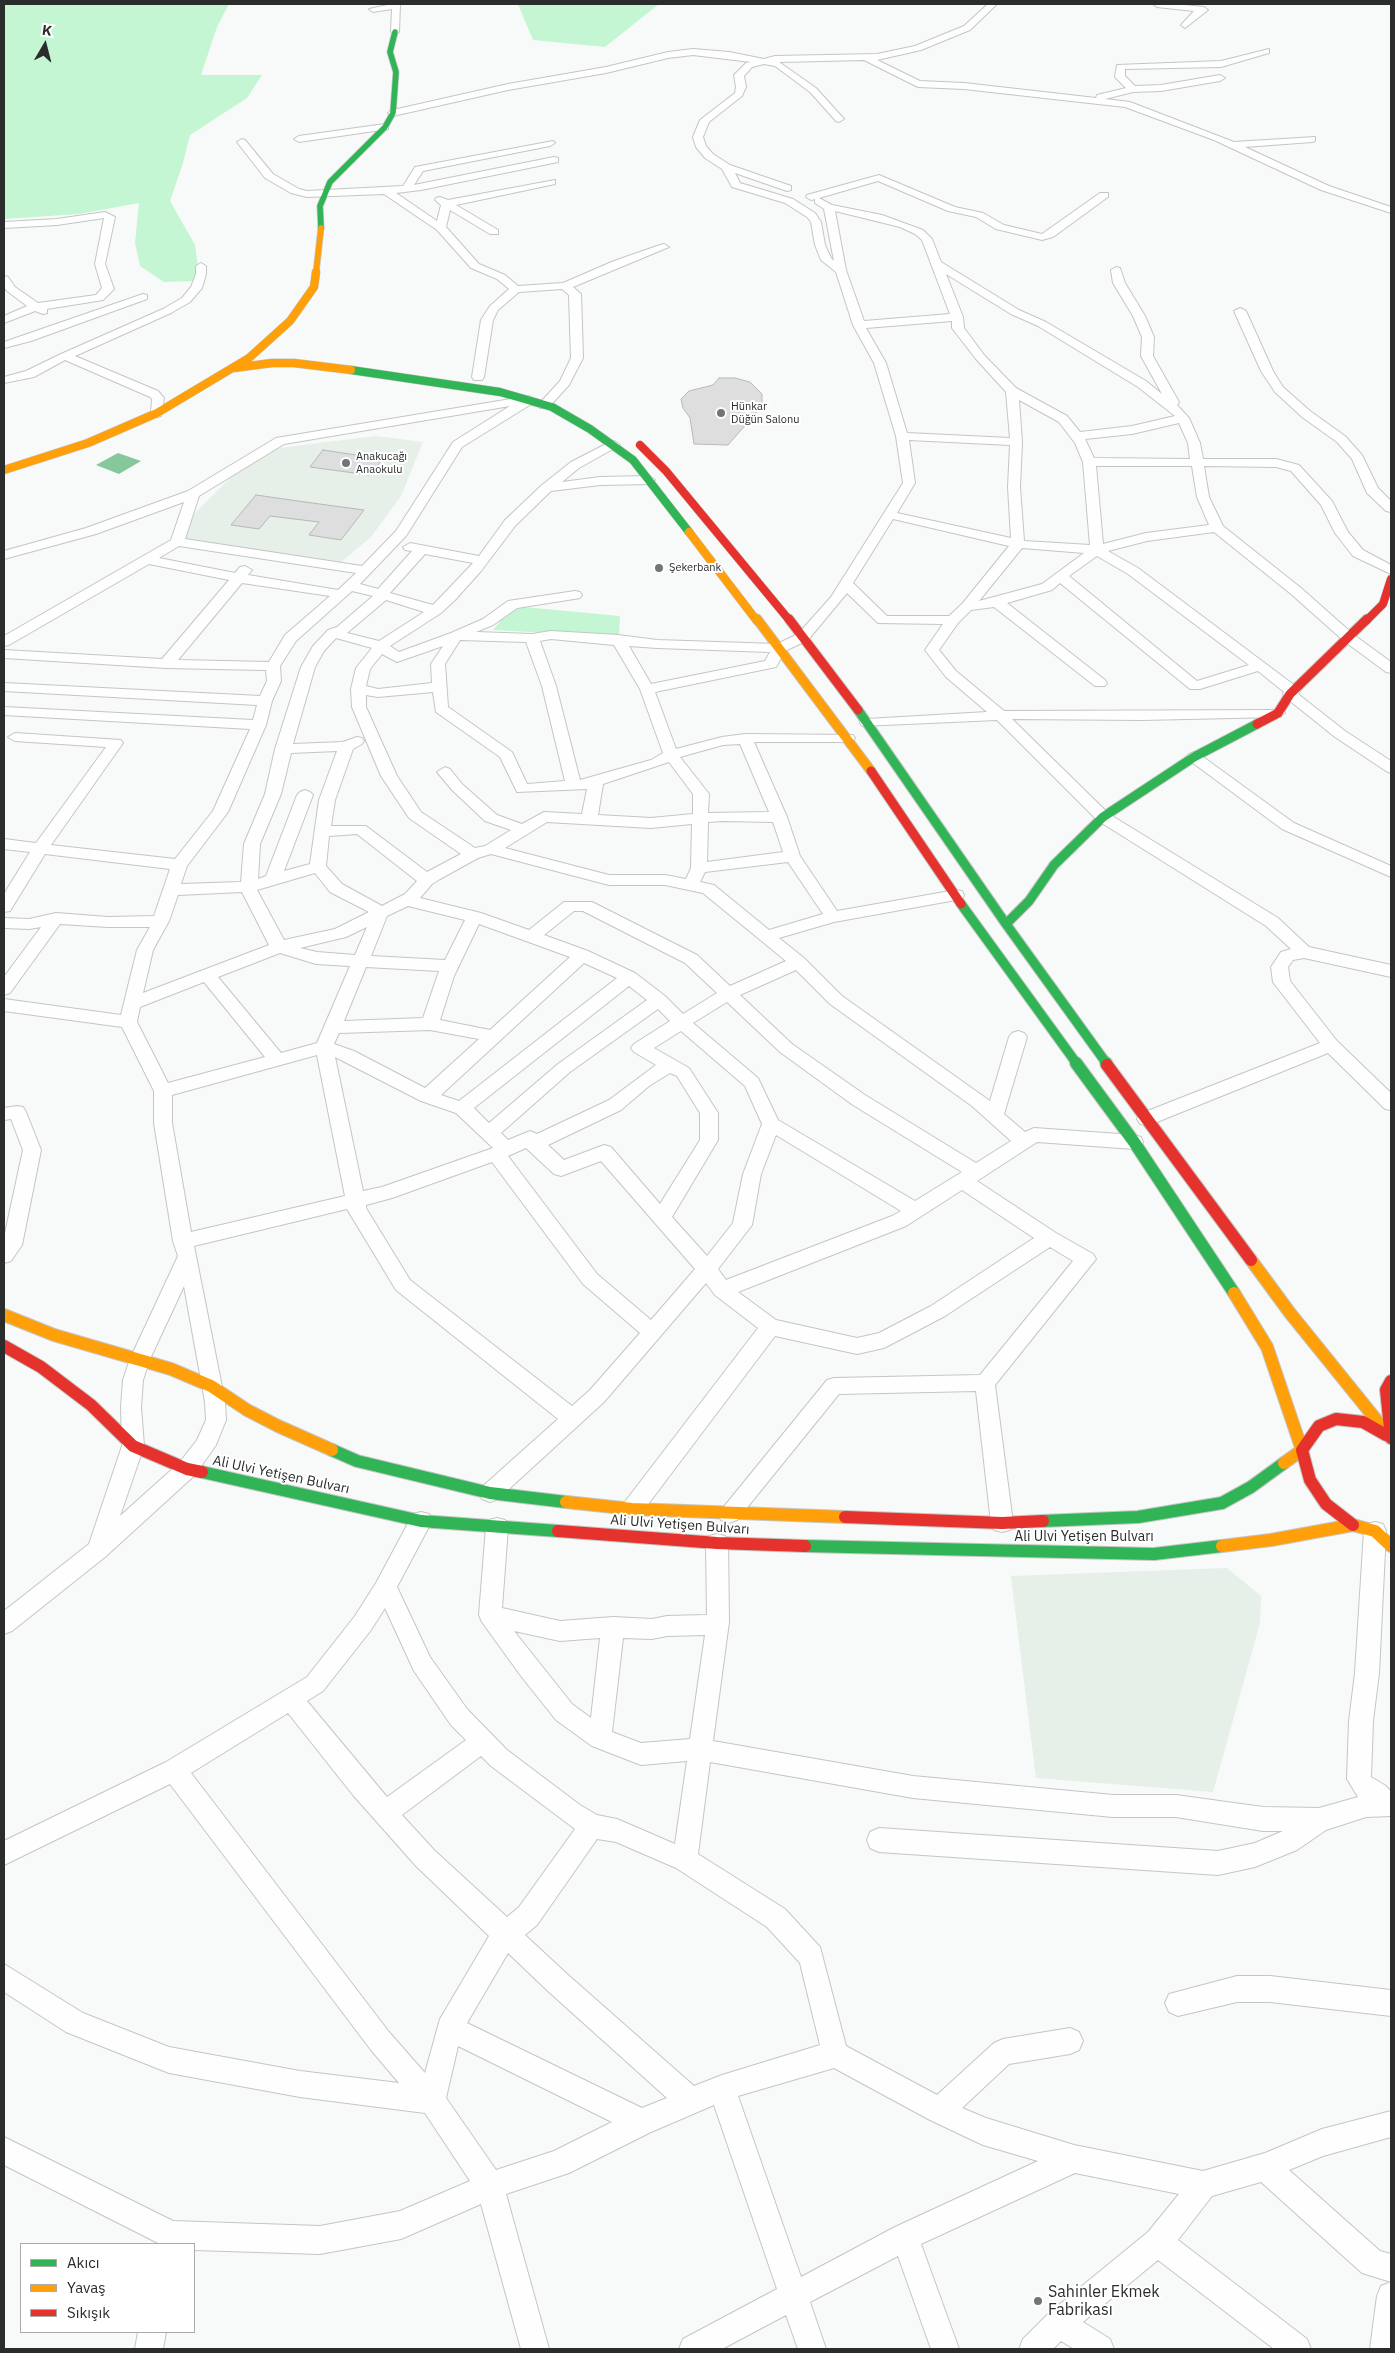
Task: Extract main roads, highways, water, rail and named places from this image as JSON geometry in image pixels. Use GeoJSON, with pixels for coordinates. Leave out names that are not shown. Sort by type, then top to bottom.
{"type":"FeatureCollection","features":[{"type":"Feature","properties":{"kind":"main road"},"geometry":{"type":"LineString","coordinates":[[4,470],[28,464],[88,443],[157,413],[249,358],[290,321],[304,304],[314,287],[321,228],[320,206],[330,182],[385,128],[393,113],[392,105],[396,72],[390,52],[395,32]]}},
{"type":"Feature","properties":{"kind":"main road"},"geometry":{"type":"LineString","coordinates":[[249,358],[286,354],[414,367]]}},
{"type":"Feature","properties":{"kind":"main road"},"geometry":{"type":"LineString","coordinates":[[234,368],[272,363],[333,368],[466,385],[538,398],[590,429],[633,460],[848,738],[999,959],[1134,1142],[1221,1273],[1266,1347],[1302,1450],[1310,1480],[1326,1504],[1378,1532]]}},
{"type":"Feature","properties":{"kind":"main road"},"geometry":{"type":"LineString","coordinates":[[473,376],[510,382]]}},
{"type":"Feature","properties":{"kind":"main road"},"geometry":{"type":"LineString","coordinates":[[554,394],[568,400]]}},
{"type":"Feature","properties":{"kind":"main road"},"geometry":{"type":"LineString","coordinates":[[629,437],[666,471],[803,638],[867,723],[1006,924],[1146,1119],[1290,1313],[1391,1438]]}},
{"type":"Feature","properties":{"kind":"main road"},"geometry":{"type":"LineString","coordinates":[[4,463],[88,443]]}},
{"type":"Feature","properties":{"kind":"main road"},"geometry":{"type":"LineString","coordinates":[[1006,924],[1030,901],[1054,865],[1103,816],[1194,758],[1278,713],[1291,693],[1383,604],[1391,579]]}},
{"type":"Feature","properties":{"kind":"main road"},"geometry":{"type":"LineString","coordinates":[[4,1315],[54,1334],[171,1369],[211,1386],[255,1414],[357,1461],[490,1494],[632,1509],[1002,1523],[1138,1517],[1222,1503],[1251,1487],[1302,1450],[1319,1426],[1336,1419],[1363,1422],[1391,1438]]}},
{"type":"Feature","properties":{"kind":"main road","name":"Ali Ulvi Yetişen Bulvarı"},"geometry":{"type":"LineString","coordinates":[[4,1346],[41,1367],[90,1405],[133,1446],[187,1469],[421,1521],[717,1543],[1006,1552],[1154,1554],[1271,1540],[1378,1532]]}},
{"type":"Feature","properties":{"kind":"main road"},"geometry":{"type":"LineString","coordinates":[[1391,1381],[1386,1390],[1391,1438]]}},
{"type":"Feature","properties":{"kind":"place","name":"Hünkar Düğün Salonu"},"geometry":{"type":"Point","coordinates":[721,413]}},
{"type":"Feature","properties":{"kind":"place","name":"Anakucağı Anaokulu"},"geometry":{"type":"Point","coordinates":[346,463]}},
{"type":"Feature","properties":{"kind":"place","name":"Şekerbank"},"geometry":{"type":"Point","coordinates":[659,568]}},
{"type":"Feature","properties":{"kind":"place","name":"Sahinler Ekmek Fabrikası"},"geometry":{"type":"Point","coordinates":[1038,2301]}}]}
